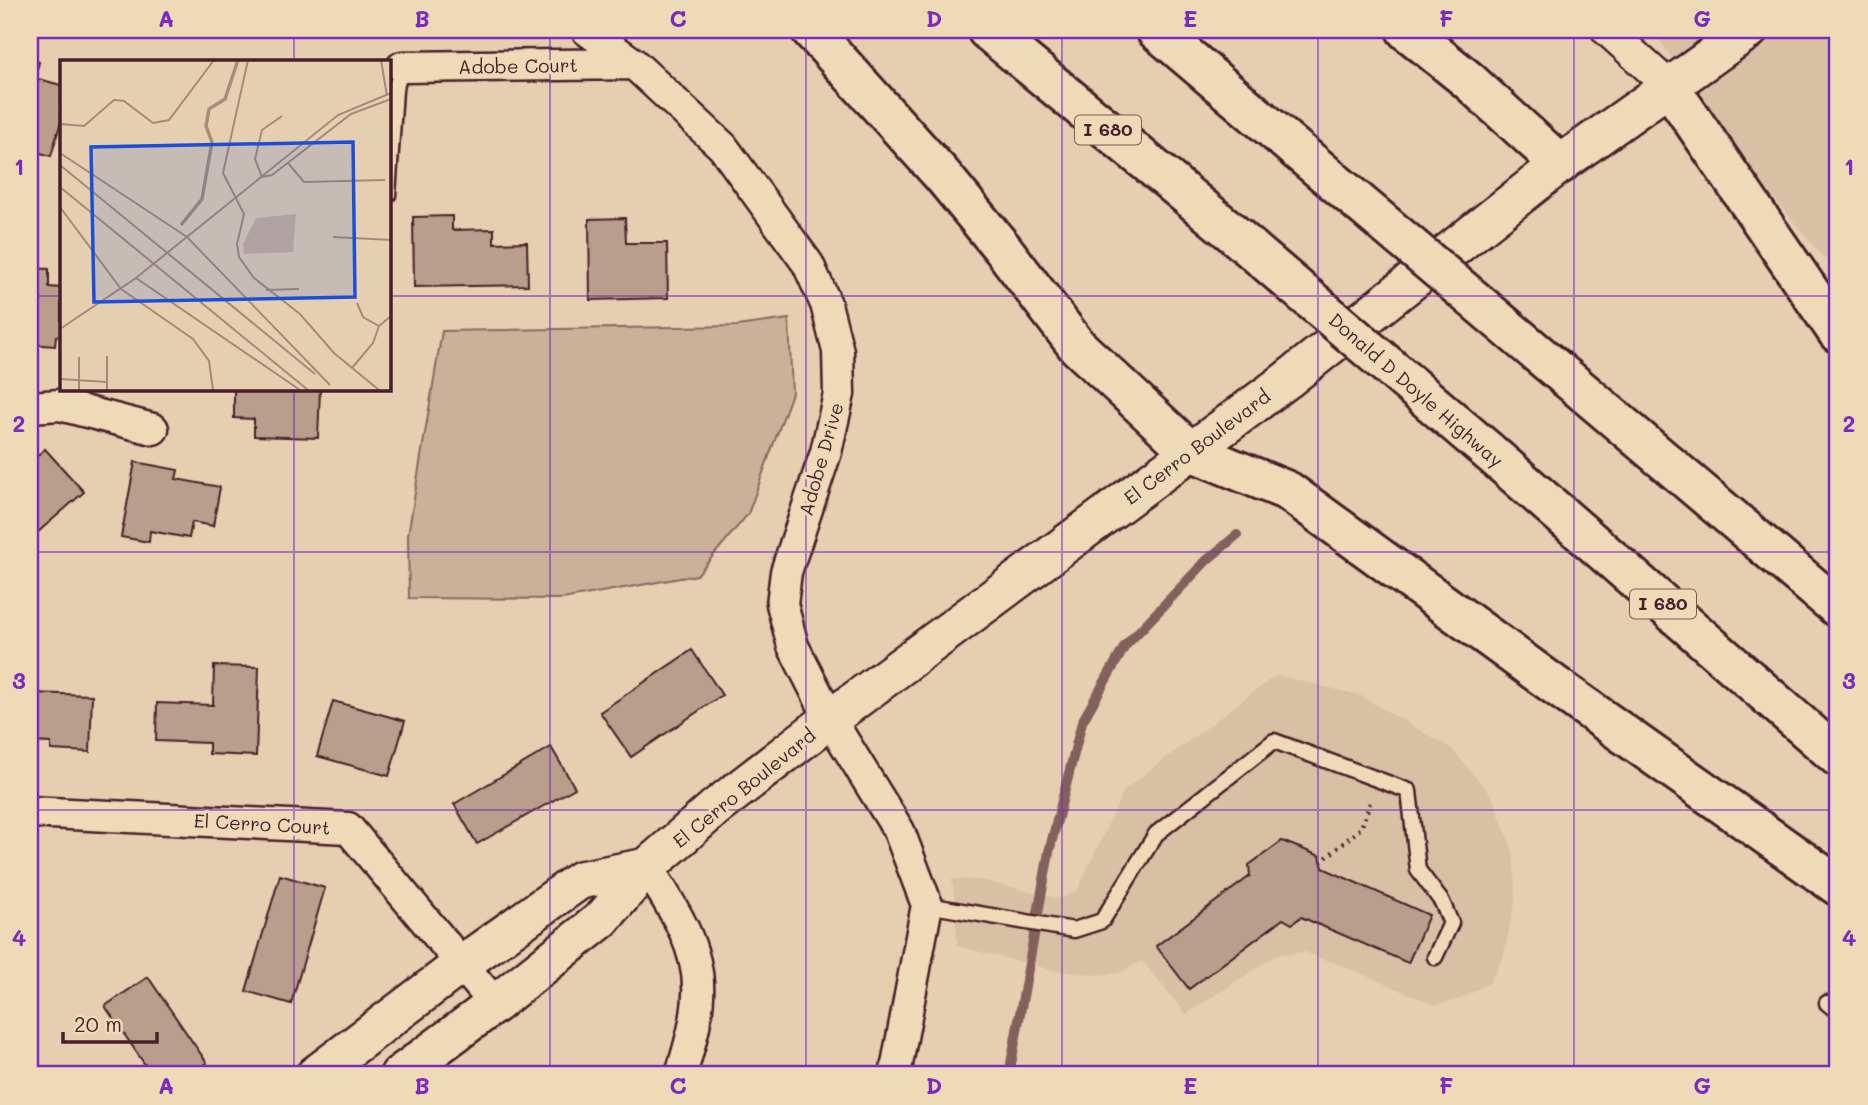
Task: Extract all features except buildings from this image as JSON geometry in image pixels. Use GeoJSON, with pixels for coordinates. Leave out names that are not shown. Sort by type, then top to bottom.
{"type":"FeatureCollection","features":[{"type":"Feature","properties":{"kind":"highway"},"geometry":{"type":"LineString","coordinates":[[811,30],[942,175],[1077,346],[1190,452],[1288,491],[1838,886]]}},
{"type":"Feature","properties":{"kind":"highway","name":"Donald D Doyle Highway"},"geometry":{"type":"LineString","coordinates":[[986,30],[1229,230],[1488,451],[1838,757]]}},
{"type":"Feature","properties":{"kind":"highway"},"geometry":{"type":"LineString","coordinates":[[1156,30],[1838,608]]}},
{"type":"Feature","properties":{"kind":"highway"},"geometry":{"type":"LineString","coordinates":[[1406,30],[1468,80],[1560,164]]}},
{"type":"Feature","properties":{"kind":"highway"},"geometry":{"type":"LineString","coordinates":[[1669,86],[1838,333]]}},
{"type":"Feature","properties":{"kind":"street","name":"Adobe Drive"},"geometry":{"type":"LineString","coordinates":[[587,30],[634,64],[723,147],[808,264],[827,304],[838,351],[839,394],[826,452],[786,572],[782,604],[793,646],[830,719],[899,831],[927,905]]}},
{"type":"Feature","properties":{"kind":"street"},"geometry":{"type":"LineString","coordinates":[[1607,30],[1669,86]]}},
{"type":"Feature","properties":{"kind":"street","name":"El Cerro Boulevard"},"geometry":{"type":"LineString","coordinates":[[399,1075],[495,1004],[602,919],[648,867],[716,807],[830,719],[1287,380],[1560,164],[1749,30]]}},
{"type":"Feature","properties":{"kind":"street","name":"Adobe Court"},"geometry":{"type":"LineString","coordinates":[[402,67],[634,64]]}},
{"type":"Feature","properties":{"kind":"street"},"geometry":{"type":"LineString","coordinates":[[30,407],[60,405],[153,429]]}},
{"type":"Feature","properties":{"kind":"street","name":"El Cerro Court"},"geometry":{"type":"LineString","coordinates":[[30,812],[348,828],[495,1004]]}},
{"type":"Feature","properties":{"kind":"street"},"geometry":{"type":"LineString","coordinates":[[315,1075],[579,880],[648,867],[680,918],[697,970],[695,1022],[681,1075]]}},
{"type":"Feature","properties":{"kind":"street"},"geometry":{"type":"LineString","coordinates":[[895,1075],[927,905]]}},
{"type":"Feature","properties":{"kind":"lane"},"geometry":{"type":"LineString","coordinates":[[390,165],[395,90],[402,67]]}},
{"type":"Feature","properties":{"kind":"lane"},"geometry":{"type":"LineString","coordinates":[[927,905],[1074,930],[1102,920],[1156,834],[1274,741],[1409,791],[1418,870],[1443,902],[1451,923],[1435,957]]}},
{"type":"Feature","properties":{"kind":"path"},"geometry":{"type":"LineString","coordinates":[[1321,862],[1361,828],[1378,779]]}},
{"type":"Feature","properties":{"kind":"shaded area"},"geometry":{"type":"Polygon","coordinates":[[[1652,30],[1838,30],[1838,275],[1765,187],[1652,30]]]}},
{"type":"Feature","properties":{"kind":"shaded area"},"geometry":{"type":"Polygon","coordinates":[[[789,319],[792,393],[748,514],[697,575],[562,599],[409,598],[408,535],[442,331],[737,326],[789,319]]]}},
{"type":"Feature","properties":{"kind":"shaded area"},"geometry":{"type":"Polygon","coordinates":[[[1276,675],[1359,695],[1451,748],[1492,796],[1514,854],[1515,902],[1503,958],[1489,983],[1461,999],[1435,1005],[1304,952],[1277,955],[1186,1014],[1142,961],[1119,973],[1096,975],[1052,970],[957,946],[952,879],[981,880],[1060,899],[1077,891],[1124,790],[1276,675]]]}},
{"type":"Feature","properties":{"kind":"waterway"},"geometry":{"type":"LineString","coordinates":[[1009,1075],[1049,852],[1082,722],[1125,646],[1207,560],[1237,535]]}}]}
